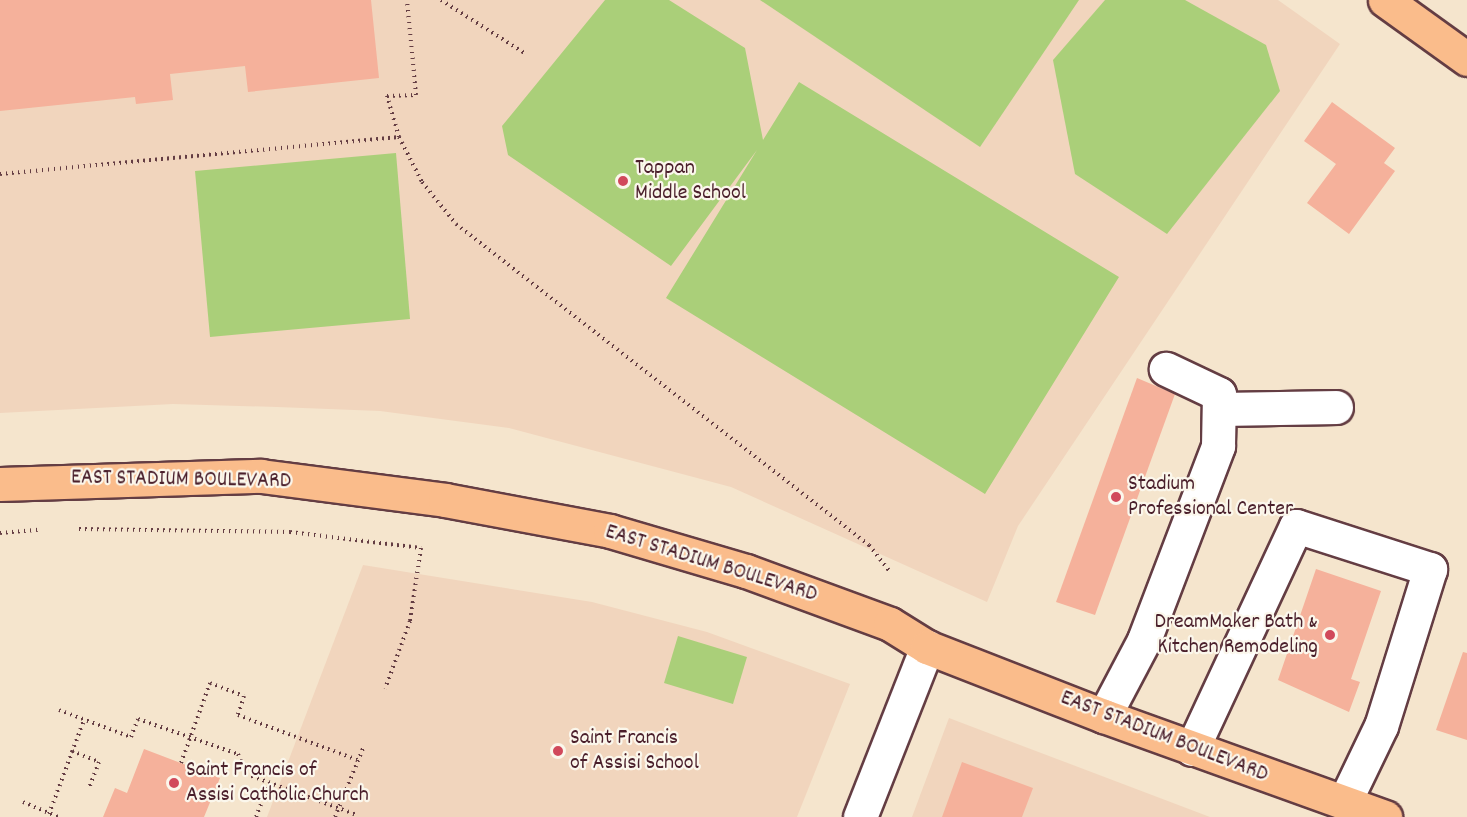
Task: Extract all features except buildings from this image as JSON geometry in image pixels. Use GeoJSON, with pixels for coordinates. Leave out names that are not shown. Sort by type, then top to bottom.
{"type":"FeatureCollection","features":[{"type":"Feature","properties":{"kind":"main road"},"geometry":{"type":"LineString","coordinates":[[1386,0],[1467,58]]}},
{"type":"Feature","properties":{"kind":"main road","name":"EAST STADIUM BOULEVARD"},"geometry":{"type":"LineString","coordinates":[[0,484],[261,476],[445,500],[610,531],[746,571],[890,624],[927,647],[1192,749],[1385,817]]}},
{"type":"Feature","properties":{"kind":"street"},"geometry":{"type":"LineString","coordinates":[[1104,716],[1144,640],[1218,446],[1223,408],[1220,394],[1166,369]]}},
{"type":"Feature","properties":{"kind":"street"},"geometry":{"type":"LineString","coordinates":[[1223,408],[1336,407]]}},
{"type":"Feature","properties":{"kind":"street"},"geometry":{"type":"LineString","coordinates":[[1192,749],[1296,526],[1430,569],[1381,726],[1344,803]]}},
{"type":"Feature","properties":{"kind":"street"},"geometry":{"type":"LineString","coordinates":[[860,817],[927,647]]}},
{"type":"Feature","properties":{"kind":"path"},"geometry":{"type":"LineString","coordinates":[[407,0],[416,95],[387,96],[399,137],[422,182],[456,224],[869,545],[890,572]]}},
{"type":"Feature","properties":{"kind":"path"},"geometry":{"type":"LineString","coordinates":[[441,0],[526,54]]}},
{"type":"Feature","properties":{"kind":"path"},"geometry":{"type":"LineString","coordinates":[[0,174],[399,137]]}},
{"type":"Feature","properties":{"kind":"path"},"geometry":{"type":"LineString","coordinates":[[79,529],[290,532],[422,548],[410,621],[385,689]]}},
{"type":"Feature","properties":{"kind":"path"},"geometry":{"type":"LineString","coordinates":[[0,533],[38,530]]}},
{"type":"Feature","properties":{"kind":"path"},"geometry":{"type":"LineString","coordinates":[[181,764],[210,683],[244,696],[238,715],[358,760]]}},
{"type":"Feature","properties":{"kind":"path"},"geometry":{"type":"LineString","coordinates":[[59,710],[131,737],[138,719],[238,754],[246,774],[357,815]]}},
{"type":"Feature","properties":{"kind":"path"},"geometry":{"type":"LineString","coordinates":[[49,814],[84,720]]}},
{"type":"Feature","properties":{"kind":"path"},"geometry":{"type":"LineString","coordinates":[[335,817],[364,746]]}},
{"type":"Feature","properties":{"kind":"path"},"geometry":{"type":"LineString","coordinates":[[72,752],[99,762],[90,786]]}},
{"type":"Feature","properties":{"kind":"path"},"geometry":{"type":"LineString","coordinates":[[256,817],[269,783]]}},
{"type":"Feature","properties":{"kind":"path"},"geometry":{"type":"LineString","coordinates":[[23,802],[58,817]]}},
{"type":"Feature","properties":{"kind":"shaded area","name":"Tappan Middle School"},"geometry":{"type":"Polygon","coordinates":[[[0,0],[1278,0],[1340,44],[1018,526],[987,602],[731,487],[509,428],[380,411],[277,407],[173,404],[0,413],[0,0]]]}},
{"type":"Feature","properties":{"kind":"shaded area","name":"Saint Francis of Assisi School"},"geometry":{"type":"Polygon","coordinates":[[[363,565],[592,602],[707,632],[850,684],[797,817],[267,817],[363,565]]]}},
{"type":"Feature","properties":{"kind":"shaded area"},"geometry":{"type":"Polygon","coordinates":[[[949,718],[1210,817],[912,817],[949,718]]]}},
{"type":"Feature","properties":{"kind":"green space"},"geometry":{"type":"Polygon","coordinates":[[[605,0],[669,0],[745,48],[763,140],[799,82],[1119,277],[985,494],[666,298],[757,150],[671,266],[508,155],[502,126],[605,0]]]}},
{"type":"Feature","properties":{"kind":"green space"},"geometry":{"type":"Polygon","coordinates":[[[760,0],[1079,0],[980,147],[760,0]]]}},
{"type":"Feature","properties":{"kind":"green space"},"geometry":{"type":"Polygon","coordinates":[[[1105,0],[1185,0],[1266,45],[1280,91],[1167,234],[1075,174],[1053,60],[1105,0]]]}},
{"type":"Feature","properties":{"kind":"green space"},"geometry":{"type":"Polygon","coordinates":[[[396,153],[410,319],[210,337],[195,171],[396,153]]]}},
{"type":"Feature","properties":{"kind":"green space"},"geometry":{"type":"Polygon","coordinates":[[[678,636],[747,657],[733,704],[664,683],[678,636]]]}},
{"type":"Feature","properties":{"kind":"place","name":"Tappan Middle School"},"geometry":{"type":"Point","coordinates":[623,181]}},
{"type":"Feature","properties":{"kind":"place","name":"Stadium Professional Center"},"geometry":{"type":"Point","coordinates":[1116,497]}},
{"type":"Feature","properties":{"kind":"place","name":"DreamMaker Bath & Kitchen Remodeling"},"geometry":{"type":"Point","coordinates":[1330,635]}},
{"type":"Feature","properties":{"kind":"place","name":"Saint Francis of Assisi School"},"geometry":{"type":"Point","coordinates":[558,751]}},
{"type":"Feature","properties":{"kind":"place","name":"Saint Francis of Assisi Catholic Church"},"geometry":{"type":"Point","coordinates":[174,783]}}]}
